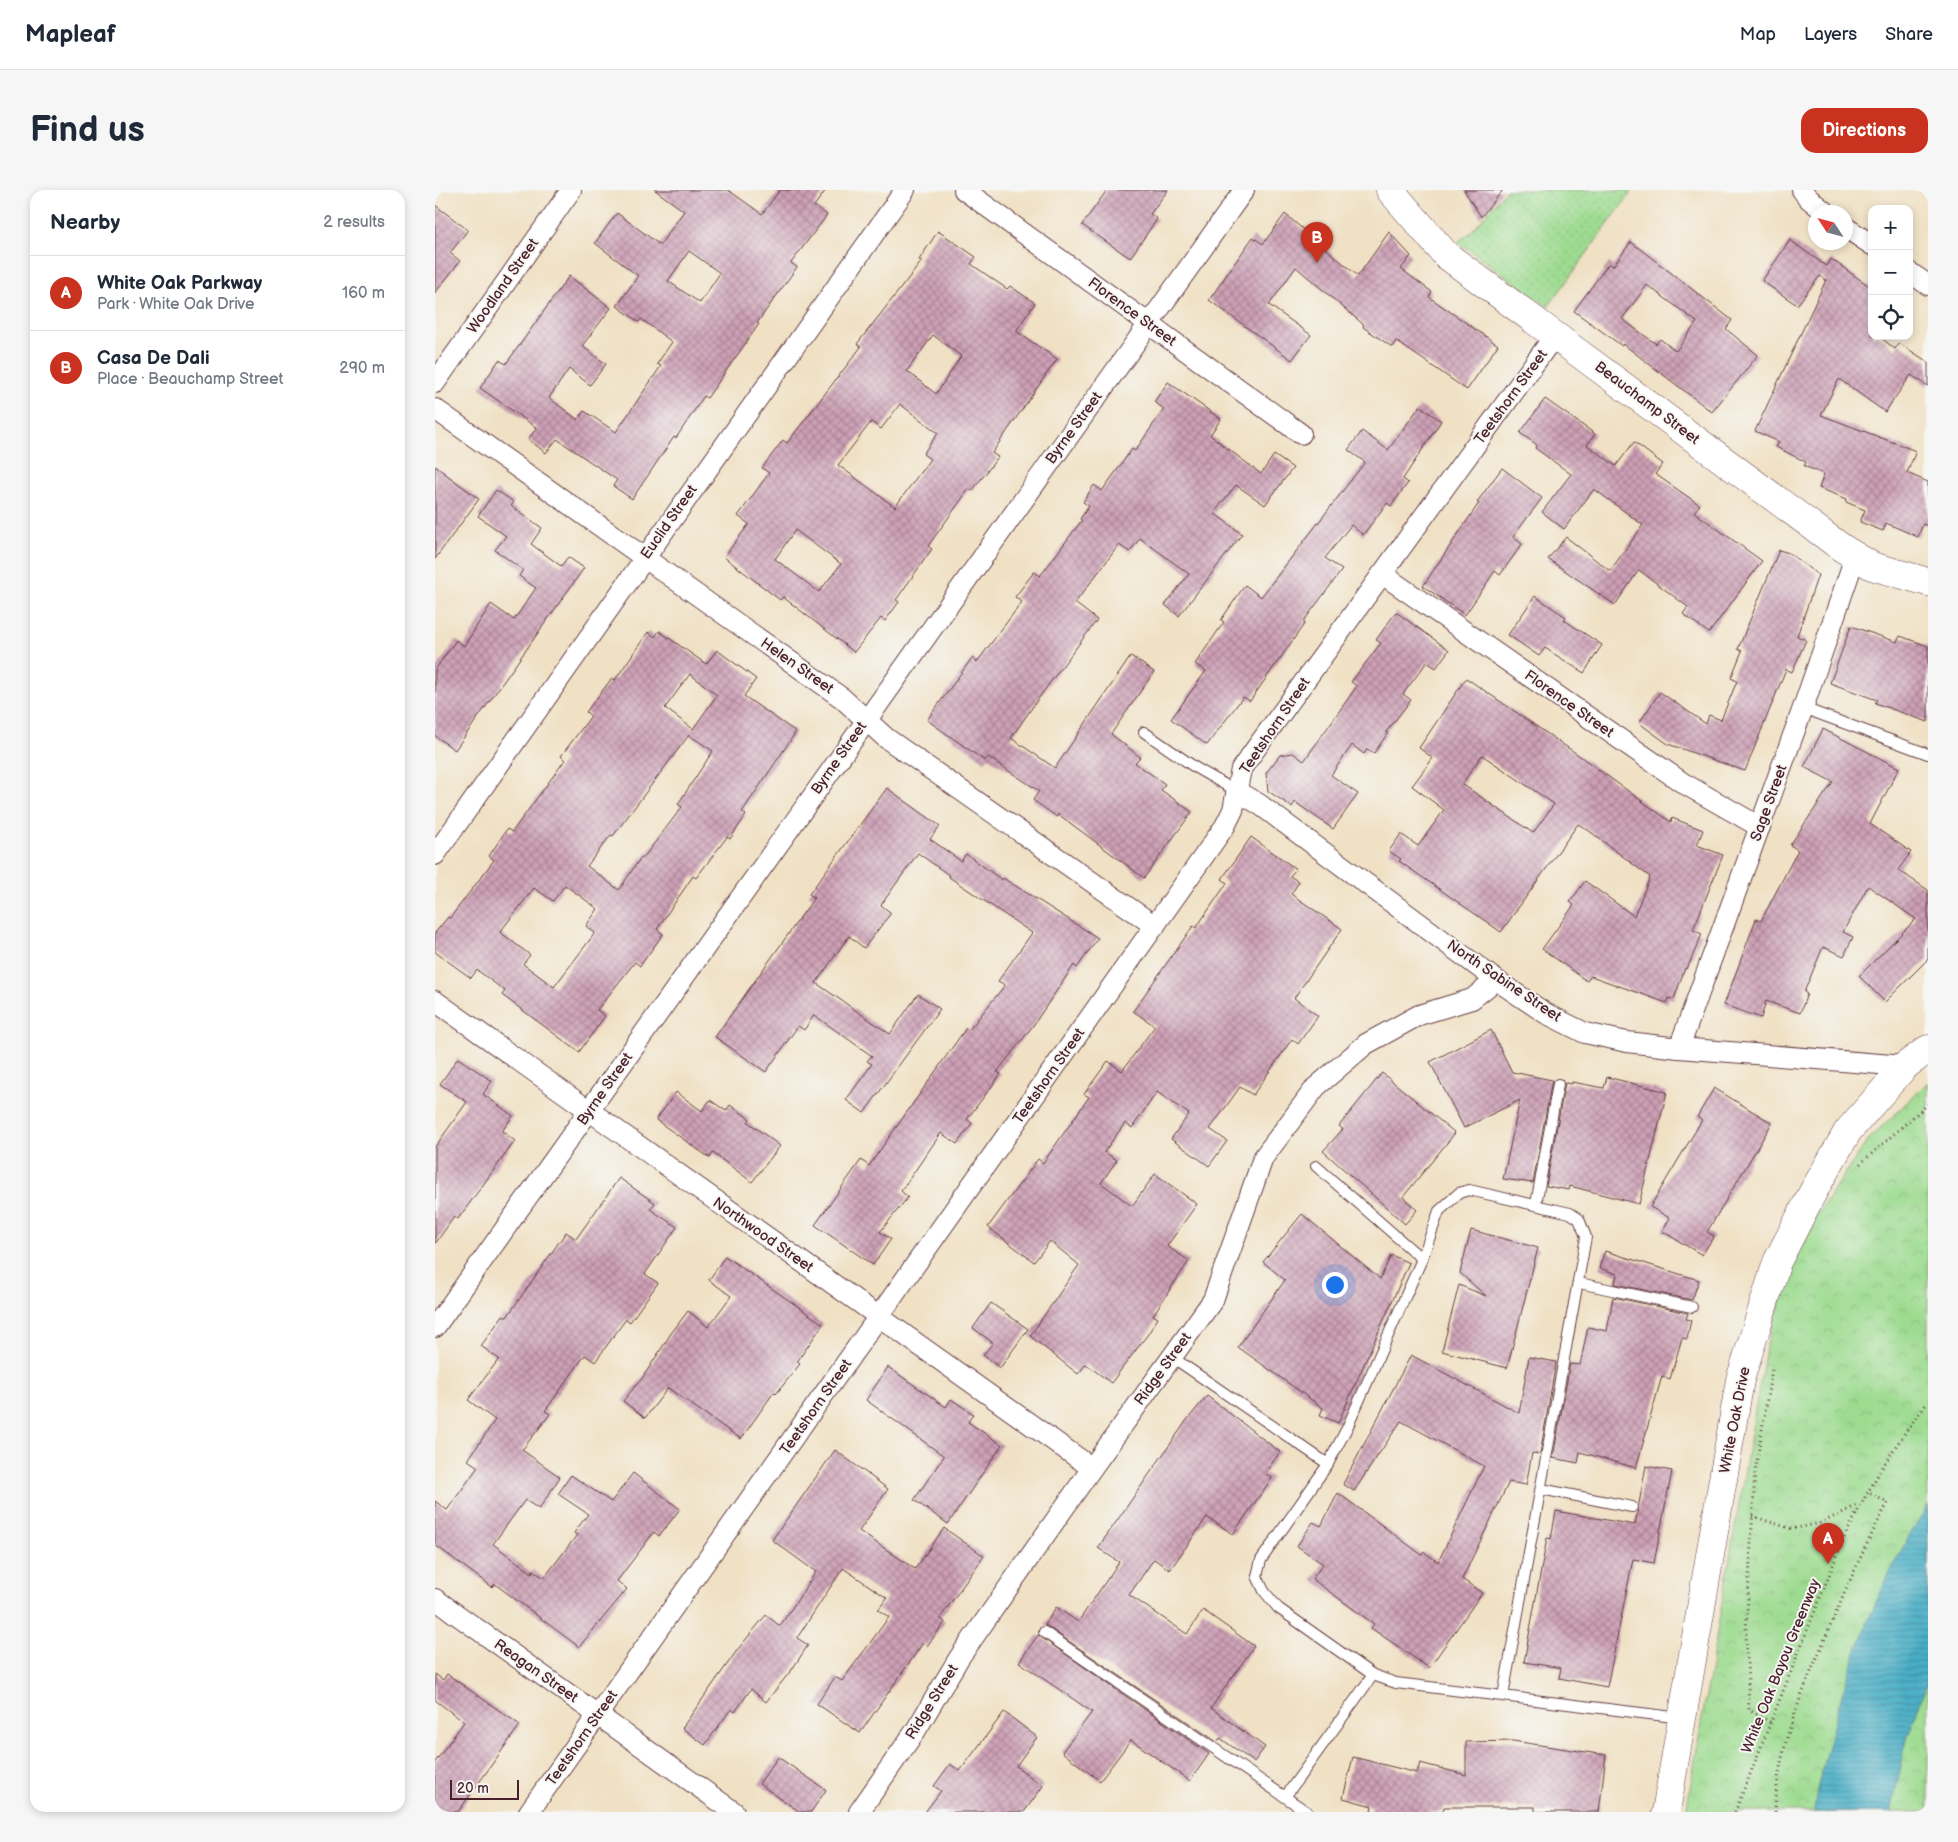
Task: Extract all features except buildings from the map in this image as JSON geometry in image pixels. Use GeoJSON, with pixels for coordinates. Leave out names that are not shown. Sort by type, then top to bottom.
{"type":"FeatureCollection","features":[{"type":"Feature","properties":{"kind":"main road","name":"Beauchamp Street"},"geometry":{"type":"LineString","coordinates":[[1389,190],[1446,255],[1855,557],[1891,573],[1928,582]]}},
{"type":"Feature","properties":{"kind":"main road","name":"White Oak Drive"},"geometry":{"type":"LineString","coordinates":[[1666,1812],[1740,1380],[1777,1262],[1814,1190],[1849,1131],[1905,1066],[1928,1049]]}},
{"type":"Feature","properties":{"kind":"street","name":"Woodland Street"},"geometry":{"type":"LineString","coordinates":[[435,383],[571,190]]}},
{"type":"Feature","properties":{"kind":"street","name":"Euclid Street"},"geometry":{"type":"LineString","coordinates":[[435,855],[905,190]]}},
{"type":"Feature","properties":{"kind":"street","name":"Florence Street"},"geometry":{"type":"LineString","coordinates":[[964,190],[1301,434]]}},
{"type":"Feature","properties":{"kind":"street","name":"Byrne Street"},"geometry":{"type":"LineString","coordinates":[[435,1327],[1244,190]]}},
{"type":"Feature","properties":{"kind":"street"},"geometry":{"type":"LineString","coordinates":[[1802,190],[1816,205]]}},
{"type":"Feature","properties":{"kind":"street"},"geometry":{"type":"LineString","coordinates":[[1853,233],[1868,243]]}},
{"type":"Feature","properties":{"kind":"street"},"geometry":{"type":"LineString","coordinates":[[1913,275],[1928,285]]}},
{"type":"Feature","properties":{"kind":"street","name":"Teetshorn Street"},"geometry":{"type":"LineString","coordinates":[[529,1812],[1225,826],[1233,810],[1241,769],[1555,335]]}},
{"type":"Feature","properties":{"kind":"street","name":"Helen Street"},"geometry":{"type":"LineString","coordinates":[[435,409],[643,559],[842,698],[886,738],[1155,926]]}},
{"type":"Feature","properties":{"kind":"street","name":"Sage Street"},"geometry":{"type":"LineString","coordinates":[[1679,1048],[1803,708],[1855,557]]}},
{"type":"Feature","properties":{"kind":"street","name":"Florence Street"},"geometry":{"type":"LineString","coordinates":[[1382,574],[1683,783],[1760,826]]}},
{"type":"Feature","properties":{"kind":"street","name":"North Sabine Street"},"geometry":{"type":"LineString","coordinates":[[1236,790],[1259,804],[1496,980],[1545,1013],[1585,1033],[1627,1042],[1679,1048],[1905,1066]]}},
{"type":"Feature","properties":{"kind":"street","name":"Ridge Street"},"geometry":{"type":"LineString","coordinates":[[859,1812],[916,1730],[959,1658],[1213,1300],[1263,1158],[1316,1088],[1366,1044],[1419,1015],[1472,999],[1496,980]]}},
{"type":"Feature","properties":{"kind":"street","name":"Northwood Street"},"geometry":{"type":"LineString","coordinates":[[435,1001],[1092,1468]]}},
{"type":"Feature","properties":{"kind":"street","name":"Reagan Street"},"geometry":{"type":"LineString","coordinates":[[435,1599],[734,1812]]}},
{"type":"Feature","properties":{"kind":"lane"},"geometry":{"type":"LineString","coordinates":[[1803,708],[1928,754]]}},
{"type":"Feature","properties":{"kind":"lane"},"geometry":{"type":"LineString","coordinates":[[1144,732],[1196,768],[1236,790]]}},
{"type":"Feature","properties":{"kind":"lane"},"geometry":{"type":"LineString","coordinates":[[1536,1204],[1557,1084]]}},
{"type":"Feature","properties":{"kind":"lane"},"geometry":{"type":"LineString","coordinates":[[1316,1166],[1422,1259]]}},
{"type":"Feature","properties":{"kind":"lane"},"geometry":{"type":"LineString","coordinates":[[1503,1696],[1586,1237],[1579,1219],[1570,1213],[1469,1190],[1459,1193],[1439,1211],[1422,1259],[1347,1428],[1328,1464],[1261,1560],[1257,1576],[1264,1591],[1278,1608],[1373,1675],[1396,1683],[1683,1718]]}},
{"type":"Feature","properties":{"kind":"lane"},"geometry":{"type":"LineString","coordinates":[[1579,1283],[1692,1307]]}},
{"type":"Feature","properties":{"kind":"lane"},"geometry":{"type":"LineString","coordinates":[[1173,1357],[1328,1464]]}},
{"type":"Feature","properties":{"kind":"lane"},"geometry":{"type":"LineString","coordinates":[[1541,1489],[1632,1507]]}},
{"type":"Feature","properties":{"kind":"lane"},"geometry":{"type":"LineString","coordinates":[[1044,1632],[1307,1812]]}},
{"type":"Feature","properties":{"kind":"lane"},"geometry":{"type":"LineString","coordinates":[[1285,1797],[1373,1675]]}},
{"type":"Feature","properties":{"kind":"path"},"geometry":{"type":"LineString","coordinates":[[1859,1166],[1865,1158],[1928,1104]]}},
{"type":"Feature","properties":{"kind":"path"},"geometry":{"type":"LineString","coordinates":[[1770,1722],[1749,1710],[1746,1632],[1755,1472],[1773,1366]]}},
{"type":"Feature","properties":{"kind":"path","name":"White Oak Bayou Greenway"},"geometry":{"type":"LineString","coordinates":[[1735,1812],[1842,1543],[1867,1492],[1904,1432],[1928,1402]]}},
{"type":"Feature","properties":{"kind":"path"},"geometry":{"type":"LineString","coordinates":[[1775,1812],[1782,1756],[1796,1705],[1858,1560],[1888,1503],[1867,1492]]}},
{"type":"Feature","properties":{"kind":"path"},"geometry":{"type":"LineString","coordinates":[[1752,1516],[1792,1529],[1821,1523],[1861,1504]]}},
{"type":"Feature","properties":{"kind":"green space"},"geometry":{"type":"Polygon","coordinates":[[[1506,190],[1633,190],[1548,307],[1458,242],[1471,232],[1506,190]]]}},
{"type":"Feature","properties":{"kind":"green space"},"geometry":{"type":"Polygon","coordinates":[[[1928,1082],[1928,1812],[1686,1812],[1766,1347],[1786,1284],[1814,1219],[1868,1140],[1928,1082]]]}},
{"type":"Feature","properties":{"kind":"water"},"geometry":{"type":"Polygon","coordinates":[[[1928,1505],[1928,1680],[1907,1739],[1891,1812],[1814,1812],[1816,1794],[1837,1711],[1857,1650],[1896,1561],[1928,1505]]]}},
{"type":"Feature","properties":{"kind":"place","name":"Casa De Dali"},"geometry":{"type":"Point","coordinates":[1317,263]}},
{"type":"Feature","properties":{"kind":"place","name":"White Oak Parkway"},"geometry":{"type":"Point","coordinates":[1828,1564]}}]}
